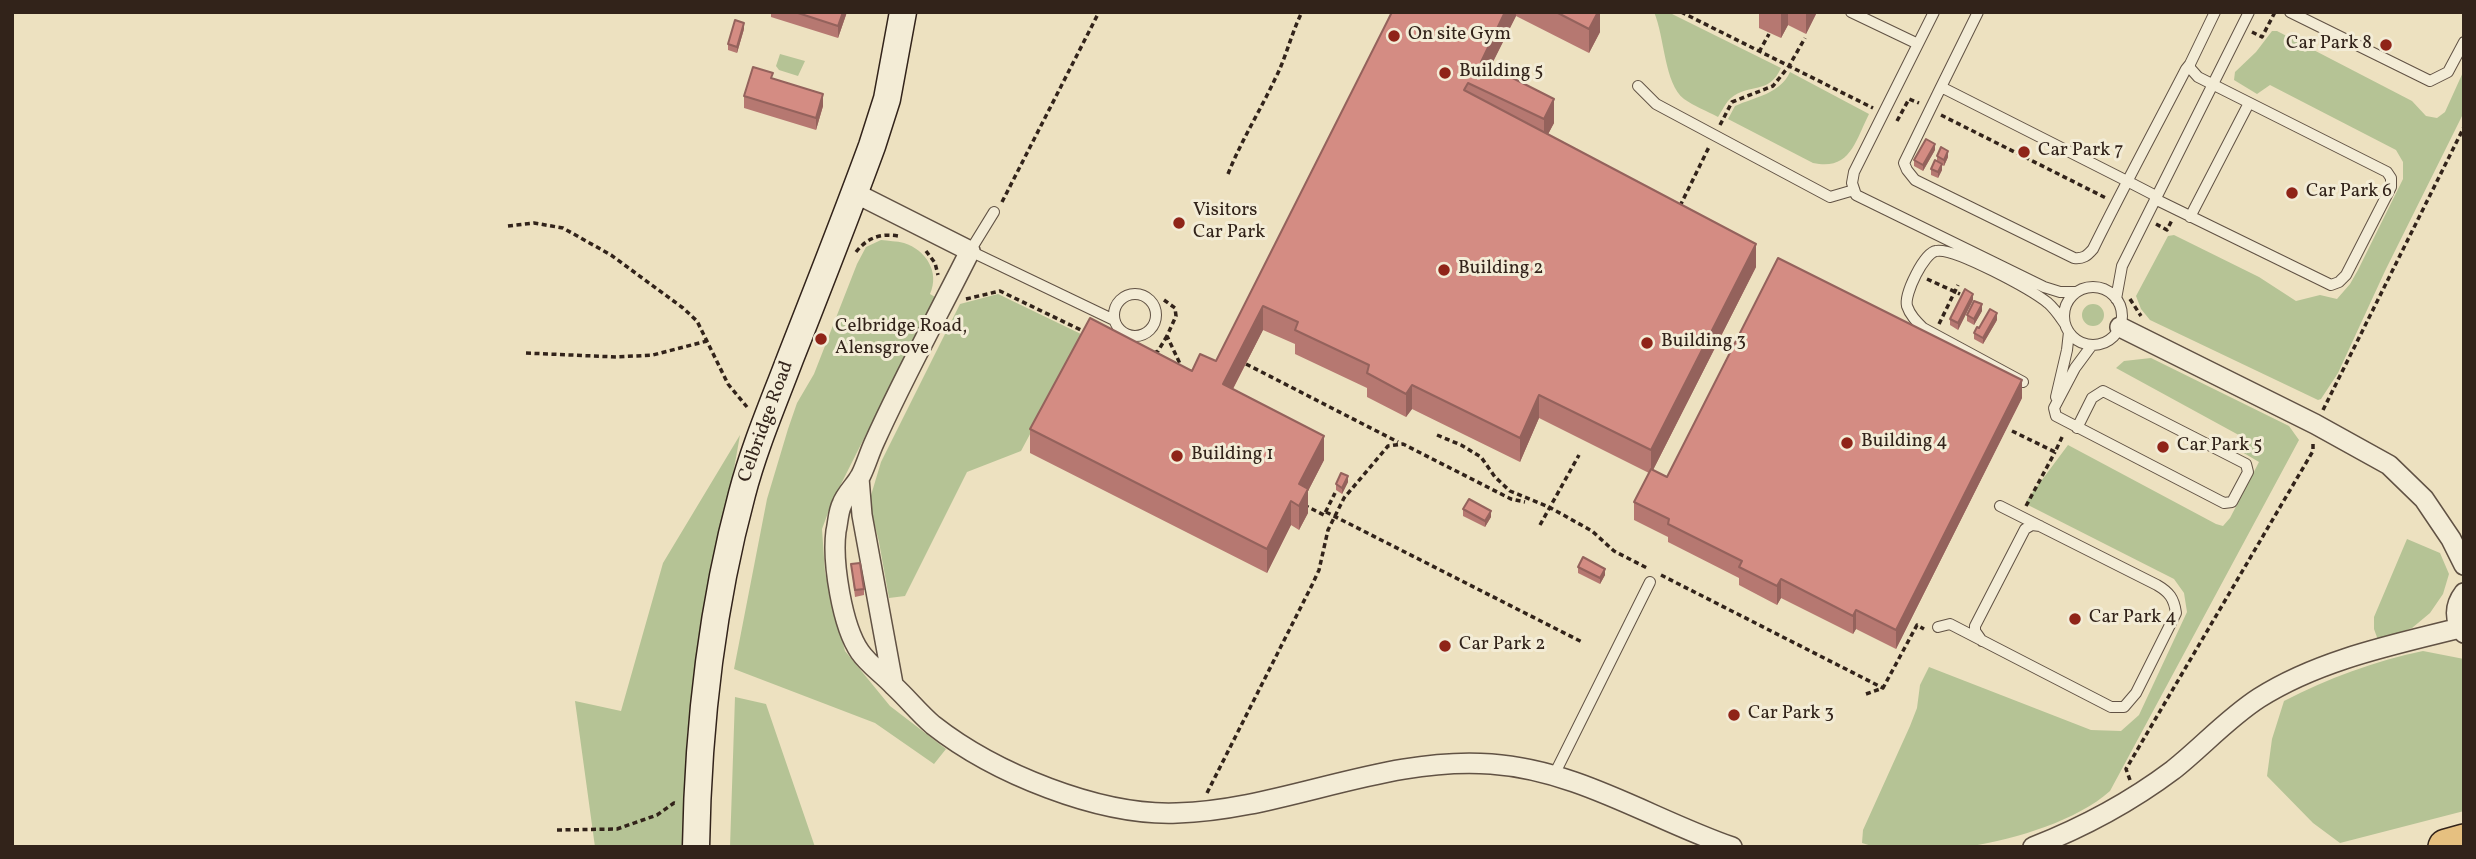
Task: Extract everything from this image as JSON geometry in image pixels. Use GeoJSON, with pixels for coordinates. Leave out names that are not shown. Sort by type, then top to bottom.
{"type":"FeatureCollection","features":[{"type":"Feature","properties":{"kind":"highway"},"geometry":{"type":"LineString","coordinates":[[2446,847],[2464,842]]}},
{"type":"Feature","properties":{"kind":"main road","name":"Celbridge Road"},"geometry":{"type":"LineString","coordinates":[[696,847],[698,767],[708,664],[723,578],[742,494],[762,432],[855,193],[887,99],[903,12]]}},
{"type":"Feature","properties":{"kind":"street"},"geometry":{"type":"LineString","coordinates":[[855,193],[970,251],[859,478],[841,505],[835,541],[835,568],[848,626],[860,653],[919,712],[951,737],[1037,784],[1119,809],[1150,814],[1235,808],[1399,769],[1454,763],[1522,767],[1585,784],[1732,847]]}},
{"type":"Feature","properties":{"kind":"street"},"geometry":{"type":"LineString","coordinates":[[2120,327],[2315,424],[2389,465],[2406,480],[2439,521],[2464,565]]}},
{"type":"Feature","properties":{"kind":"street"},"geometry":{"type":"LineString","coordinates":[[859,478],[862,515],[893,684]]}},
{"type":"Feature","properties":{"kind":"street"},"geometry":{"type":"LineString","coordinates":[[2033,847],[2096,820],[2137,796],[2244,709],[2277,688],[2355,656],[2462,630],[2456,611],[2464,593]]}},
{"type":"Feature","properties":{"kind":"lane"},"geometry":{"type":"LineString","coordinates":[[1851,12],[1918,44]]}},
{"type":"Feature","properties":{"kind":"lane"},"geometry":{"type":"LineString","coordinates":[[1934,12],[1854,172],[1852,183],[1856,195],[2044,287],[2060,292],[2102,288],[2116,299]]}},
{"type":"Feature","properties":{"kind":"lane"},"geometry":{"type":"LineString","coordinates":[[1978,12],[1904,163],[1916,180],[2074,258],[2088,255],[2215,12]]}},
{"type":"Feature","properties":{"kind":"lane"},"geometry":{"type":"LineString","coordinates":[[2023,382],[1923,328],[1913,318],[1906,303],[1926,256],[1938,250],[1950,252],[2028,290],[2048,303],[2075,339],[2092,345],[2109,340],[2120,327],[2122,317],[2116,299],[2122,265],[2249,12]]}},
{"type":"Feature","properties":{"kind":"lane"},"geometry":{"type":"LineString","coordinates":[[2290,12],[2430,81],[2448,72],[2464,42]]}},
{"type":"Feature","properties":{"kind":"lane"},"geometry":{"type":"LineString","coordinates":[[1941,87],[2127,181],[2190,217],[2332,285],[2339,282],[2346,275],[2392,183],[2386,172],[2212,85],[2198,77],[2190,64]]}},
{"type":"Feature","properties":{"kind":"lane"},"geometry":{"type":"LineString","coordinates":[[1638,86],[1656,104],[1830,197],[1854,190]]}},
{"type":"Feature","properties":{"kind":"lane"},"geometry":{"type":"LineString","coordinates":[[2190,217],[2249,103]]}},
{"type":"Feature","properties":{"kind":"lane"},"geometry":{"type":"LineString","coordinates":[[994,212],[970,251],[1114,320],[1127,334],[1140,335],[1151,329],[1157,312],[1150,299],[1144,295],[1132,294],[1120,300],[1116,306],[1114,320]]}},
{"type":"Feature","properties":{"kind":"lane"},"geometry":{"type":"LineString","coordinates":[[2073,425],[2092,398],[2103,391],[2246,464],[2248,472],[2232,502],[2224,503],[2073,425],[2056,416],[2054,408],[2067,350],[2066,306],[2077,292]]}},
{"type":"Feature","properties":{"kind":"lane"},"geometry":{"type":"LineString","coordinates":[[2054,408],[2075,368],[2092,345]]}},
{"type":"Feature","properties":{"kind":"lane"},"geometry":{"type":"LineString","coordinates":[[1938,627],[1950,624],[2111,707],[2118,708],[2129,703],[2136,693],[2176,613],[2173,599],[2168,592],[2000,506]]}},
{"type":"Feature","properties":{"kind":"lane"},"geometry":{"type":"LineString","coordinates":[[1983,642],[1975,631],[2021,535],[2032,525],[2041,526]]}},
{"type":"Feature","properties":{"kind":"lane"},"geometry":{"type":"LineString","coordinates":[[1554,775],[1650,582]]}},
{"type":"Feature","properties":{"kind":"path"},"geometry":{"type":"LineString","coordinates":[[994,212],[1099,12]]}},
{"type":"Feature","properties":{"kind":"path"},"geometry":{"type":"LineString","coordinates":[[1228,174],[1238,147],[1276,77],[1302,12]]}},
{"type":"Feature","properties":{"kind":"path"},"geometry":{"type":"LineString","coordinates":[[1681,12],[1918,132]]}},
{"type":"Feature","properties":{"kind":"path"},"geometry":{"type":"LineString","coordinates":[[1759,52],[1769,34]]}},
{"type":"Feature","properties":{"kind":"path"},"geometry":{"type":"LineString","coordinates":[[1677,211],[1732,102],[1773,86],[1789,66],[1805,38]]}},
{"type":"Feature","properties":{"kind":"path"},"geometry":{"type":"LineString","coordinates":[[2137,796],[2126,769],[2313,451],[2315,424],[2464,127]]}},
{"type":"Feature","properties":{"kind":"path"},"geometry":{"type":"LineString","coordinates":[[508,226],[534,223],[563,228],[611,255],[683,308],[697,321],[727,384],[746,404],[762,432]]}},
{"type":"Feature","properties":{"kind":"path"},"geometry":{"type":"LineString","coordinates":[[856,253],[863,244],[877,235],[897,236],[908,241]]}},
{"type":"Feature","properties":{"kind":"path"},"geometry":{"type":"LineString","coordinates":[[919,246],[935,263],[939,287],[961,299],[1000,291],[1087,332],[1090,326]]}},
{"type":"Feature","properties":{"kind":"path"},"geometry":{"type":"LineString","coordinates":[[1917,274],[1957,293]]}},
{"type":"Feature","properties":{"kind":"path"},"geometry":{"type":"LineString","coordinates":[[1934,334],[1957,293],[1958,285]]}},
{"type":"Feature","properties":{"kind":"path"},"geometry":{"type":"LineString","coordinates":[[1148,354],[1158,351],[1176,317],[1175,308],[1164,300]]}},
{"type":"Feature","properties":{"kind":"path"},"geometry":{"type":"LineString","coordinates":[[1167,336],[1185,376]]}},
{"type":"Feature","properties":{"kind":"path"},"geometry":{"type":"LineString","coordinates":[[526,352],[616,357],[653,355],[707,341]]}},
{"type":"Feature","properties":{"kind":"path"},"geometry":{"type":"LineString","coordinates":[[1245,364],[1511,499],[1525,502]]}},
{"type":"Feature","properties":{"kind":"path"},"geometry":{"type":"LineString","coordinates":[[2026,507],[2054,452],[2073,425]]}},
{"type":"Feature","properties":{"kind":"path"},"geometry":{"type":"LineString","coordinates":[[2012,431],[2054,452]]}},
{"type":"Feature","properties":{"kind":"path"},"geometry":{"type":"LineString","coordinates":[[1437,435],[1481,457],[1510,491],[1592,531],[1621,555],[1883,688]]}},
{"type":"Feature","properties":{"kind":"path"},"geometry":{"type":"LineString","coordinates":[[1204,812],[1203,801],[1317,574],[1324,543],[1344,498],[1388,446],[1403,444]]}},
{"type":"Feature","properties":{"kind":"path"},"geometry":{"type":"LineString","coordinates":[[1540,525],[1579,455]]}},
{"type":"Feature","properties":{"kind":"path"},"geometry":{"type":"LineString","coordinates":[[1303,504],[1324,515],[1335,493]]}},
{"type":"Feature","properties":{"kind":"path"},"geometry":{"type":"LineString","coordinates":[[1326,512],[1582,642]]}},
{"type":"Feature","properties":{"kind":"path"},"geometry":{"type":"LineString","coordinates":[[1866,694],[1883,688],[1917,625],[1926,630]]}},
{"type":"Feature","properties":{"kind":"path"},"geometry":{"type":"LineString","coordinates":[[557,830],[617,828],[657,815],[674,803],[697,806]]}},
{"type":"Feature","properties":{"kind":"green space"},"geometry":{"type":"Polygon","coordinates":[[[1654,12],[1668,12],[1781,68],[1771,82],[1731,98],[1718,117],[1688,102],[1677,92],[1654,12]]]}},
{"type":"Feature","properties":{"kind":"green space"},"geometry":{"type":"Polygon","coordinates":[[[2272,31],[2277,31],[2412,101],[2426,116],[2437,118],[2445,112],[2464,70],[2464,112],[2338,373],[2318,400],[2150,320],[2141,309],[2136,296],[2168,236],[2174,235],[2259,277],[2296,301],[2320,295],[2337,299],[2358,270],[2403,179],[2403,162],[2396,150],[2270,85],[2257,94],[2234,80],[2235,72],[2256,52],[2272,31]]]}},
{"type":"Feature","properties":{"kind":"green space"},"geometry":{"type":"Polygon","coordinates":[[[780,54],[805,61],[798,76],[779,70],[776,66],[780,54]]]}},
{"type":"Feature","properties":{"kind":"green space"},"geometry":{"type":"Polygon","coordinates":[[[1790,72],[1869,114],[1850,152],[1835,163],[1813,163],[1728,119],[1735,106],[1773,90],[1790,72]]]}},
{"type":"Feature","properties":{"kind":"green space"},"geometry":{"type":"Polygon","coordinates":[[[881,240],[904,243],[925,256],[932,270],[933,286],[930,294],[935,297],[832,502],[822,529],[825,572],[845,651],[890,706],[946,749],[934,764],[875,723],[734,669],[767,499],[788,429],[797,403],[814,374],[857,264],[866,247],[881,240]]]}},
{"type":"Feature","properties":{"kind":"green space"},"geometry":{"type":"Polygon","coordinates":[[[998,294],[1083,335],[1021,451],[967,472],[905,596],[889,598],[869,502],[881,462],[960,304],[998,294]]]}},
{"type":"Feature","properties":{"kind":"green space"},"geometry":{"type":"Polygon","coordinates":[[[2093,304],[2101,307],[2104,315],[2101,323],[2093,326],[2085,323],[2082,315],[2085,307],[2093,304]]]}},
{"type":"Feature","properties":{"kind":"green space"},"geometry":{"type":"Polygon","coordinates":[[[2151,358],[2289,426],[2299,440],[2110,791],[2081,811],[2046,827],[1989,843],[1937,849],[1875,847],[1862,843],[1863,830],[1910,726],[1917,708],[1920,685],[1929,667],[2091,730],[2121,731],[2139,715],[2187,612],[2184,593],[2174,579],[2028,505],[2027,500],[2068,445],[2216,524],[2223,526],[2230,518],[2259,462],[2242,452],[2246,439],[2116,368],[2124,361],[2151,358]]]}},
{"type":"Feature","properties":{"kind":"green space"},"geometry":{"type":"Polygon","coordinates":[[[740,435],[687,734],[684,847],[595,847],[575,701],[621,711],[663,563],[740,435]]]}},
{"type":"Feature","properties":{"kind":"green space"},"geometry":{"type":"Polygon","coordinates":[[[2407,539],[2440,553],[2449,574],[2443,594],[2430,613],[2412,628],[2378,640],[2374,617],[2407,539]]]}},
{"type":"Feature","properties":{"kind":"green space"},"geometry":{"type":"Polygon","coordinates":[[[2423,651],[2464,659],[2464,811],[2340,843],[2313,823],[2267,776],[2272,739],[2284,701],[2352,671],[2423,651]]]}},
{"type":"Feature","properties":{"kind":"green space"},"geometry":{"type":"Polygon","coordinates":[[[735,697],[766,704],[815,847],[730,847],[735,697]]]}},
{"type":"Feature","properties":{"kind":"building"},"geometry":{"type":"Polygon","coordinates":[[[795,12],[843,12],[838,26],[795,12]]]}},
{"type":"Feature","properties":{"kind":"building"},"geometry":{"type":"Polygon","coordinates":[[[1392,12],[1505,12],[1481,62],[1554,99],[1544,119],[1468,83],[1464,90],[1756,244],[1651,450],[1539,395],[1520,438],[1412,385],[1406,394],[1367,373],[1369,365],[1295,330],[1298,322],[1263,306],[1223,384],[1324,436],[1299,484],[1308,489],[1299,506],[1291,501],[1267,549],[1030,429],[1090,318],[1192,371],[1200,354],[1216,361],[1392,12]]]}},
{"type":"Feature","properties":{"kind":"building"},"geometry":{"type":"Polygon","coordinates":[[[1556,12],[1598,12],[1589,29],[1556,12]]]}},
{"type":"Feature","properties":{"kind":"building"},"geometry":{"type":"Polygon","coordinates":[[[735,20],[744,23],[737,47],[728,44],[735,20]]]}},
{"type":"Feature","properties":{"kind":"building"},"geometry":{"type":"Polygon","coordinates":[[[753,67],[773,73],[771,78],[823,94],[816,118],[744,96],[753,67]]]}},
{"type":"Feature","properties":{"kind":"building"},"geometry":{"type":"Polygon","coordinates":[[[1926,139],[1935,144],[1923,165],[1914,160],[1926,139]]]}},
{"type":"Feature","properties":{"kind":"building"},"geometry":{"type":"Polygon","coordinates":[[[1941,147],[1948,151],[1944,160],[1937,156],[1941,147]]]}},
{"type":"Feature","properties":{"kind":"building"},"geometry":{"type":"Polygon","coordinates":[[[1935,160],[1942,164],[1938,172],[1931,169],[1935,160]]]}},
{"type":"Feature","properties":{"kind":"building","name":"Building 4"},"geometry":{"type":"Polygon","coordinates":[[[1778,258],[2022,380],[1896,630],[1856,610],[1853,616],[1781,579],[1777,586],[1739,567],[1742,561],[1668,524],[1669,519],[1634,502],[1651,469],[1667,477],[1778,258]]]}},
{"type":"Feature","properties":{"kind":"building"},"geometry":{"type":"Polygon","coordinates":[[[1965,289],[1973,294],[1958,323],[1950,319],[1965,289]]]}},
{"type":"Feature","properties":{"kind":"building"},"geometry":{"type":"Polygon","coordinates":[[[1974,301],[1982,304],[1974,319],[1967,315],[1974,301]]]}},
{"type":"Feature","properties":{"kind":"building"},"geometry":{"type":"Polygon","coordinates":[[[1990,309],[1997,313],[1983,338],[1974,333],[1990,309]]]}},
{"type":"Feature","properties":{"kind":"building"},"geometry":{"type":"Polygon","coordinates":[[[1341,473],[1348,476],[1342,488],[1336,484],[1341,473]]]}},
{"type":"Feature","properties":{"kind":"building"},"geometry":{"type":"Polygon","coordinates":[[[1469,499],[1491,511],[1485,521],[1463,509],[1469,499]]]}},
{"type":"Feature","properties":{"kind":"building"},"geometry":{"type":"Polygon","coordinates":[[[1583,557],[1605,569],[1600,578],[1578,567],[1583,557]]]}},
{"type":"Feature","properties":{"kind":"building"},"geometry":{"type":"Polygon","coordinates":[[[860,563],[864,589],[855,590],[851,564],[860,563]]]}},
{"type":"Feature","properties":{"kind":"place","name":"On site Gym"},"geometry":{"type":"Point","coordinates":[1394,36]}},
{"type":"Feature","properties":{"kind":"place","name":"Car Park 8"},"geometry":{"type":"Point","coordinates":[2386,45]}},
{"type":"Feature","properties":{"kind":"place","name":"Building 5"},"geometry":{"type":"Point","coordinates":[1445,73]}},
{"type":"Feature","properties":{"kind":"place","name":"Car Park 7"},"geometry":{"type":"Point","coordinates":[2024,152]}},
{"type":"Feature","properties":{"kind":"place","name":"Car Park 6"},"geometry":{"type":"Point","coordinates":[2292,193]}},
{"type":"Feature","properties":{"kind":"place","name":"Visitors Car Park"},"geometry":{"type":"Point","coordinates":[1179,223]}},
{"type":"Feature","properties":{"kind":"place","name":"Building 2"},"geometry":{"type":"Point","coordinates":[1444,270]}},
{"type":"Feature","properties":{"kind":"place","name":"Celbridge Road, Alensgrove"},"geometry":{"type":"Point","coordinates":[821,339]}},
{"type":"Feature","properties":{"kind":"place","name":"Building 3"},"geometry":{"type":"Point","coordinates":[1647,343]}},
{"type":"Feature","properties":{"kind":"place","name":"Building 4"},"geometry":{"type":"Point","coordinates":[1847,443]}},
{"type":"Feature","properties":{"kind":"place","name":"Car Park 5"},"geometry":{"type":"Point","coordinates":[2163,447]}},
{"type":"Feature","properties":{"kind":"place","name":"Building 1"},"geometry":{"type":"Point","coordinates":[1177,456]}},
{"type":"Feature","properties":{"kind":"place","name":"Car Park 4"},"geometry":{"type":"Point","coordinates":[2075,619]}},
{"type":"Feature","properties":{"kind":"place","name":"Car Park 2"},"geometry":{"type":"Point","coordinates":[1445,646]}},
{"type":"Feature","properties":{"kind":"place","name":"Car Park 3"},"geometry":{"type":"Point","coordinates":[1734,715]}}]}
